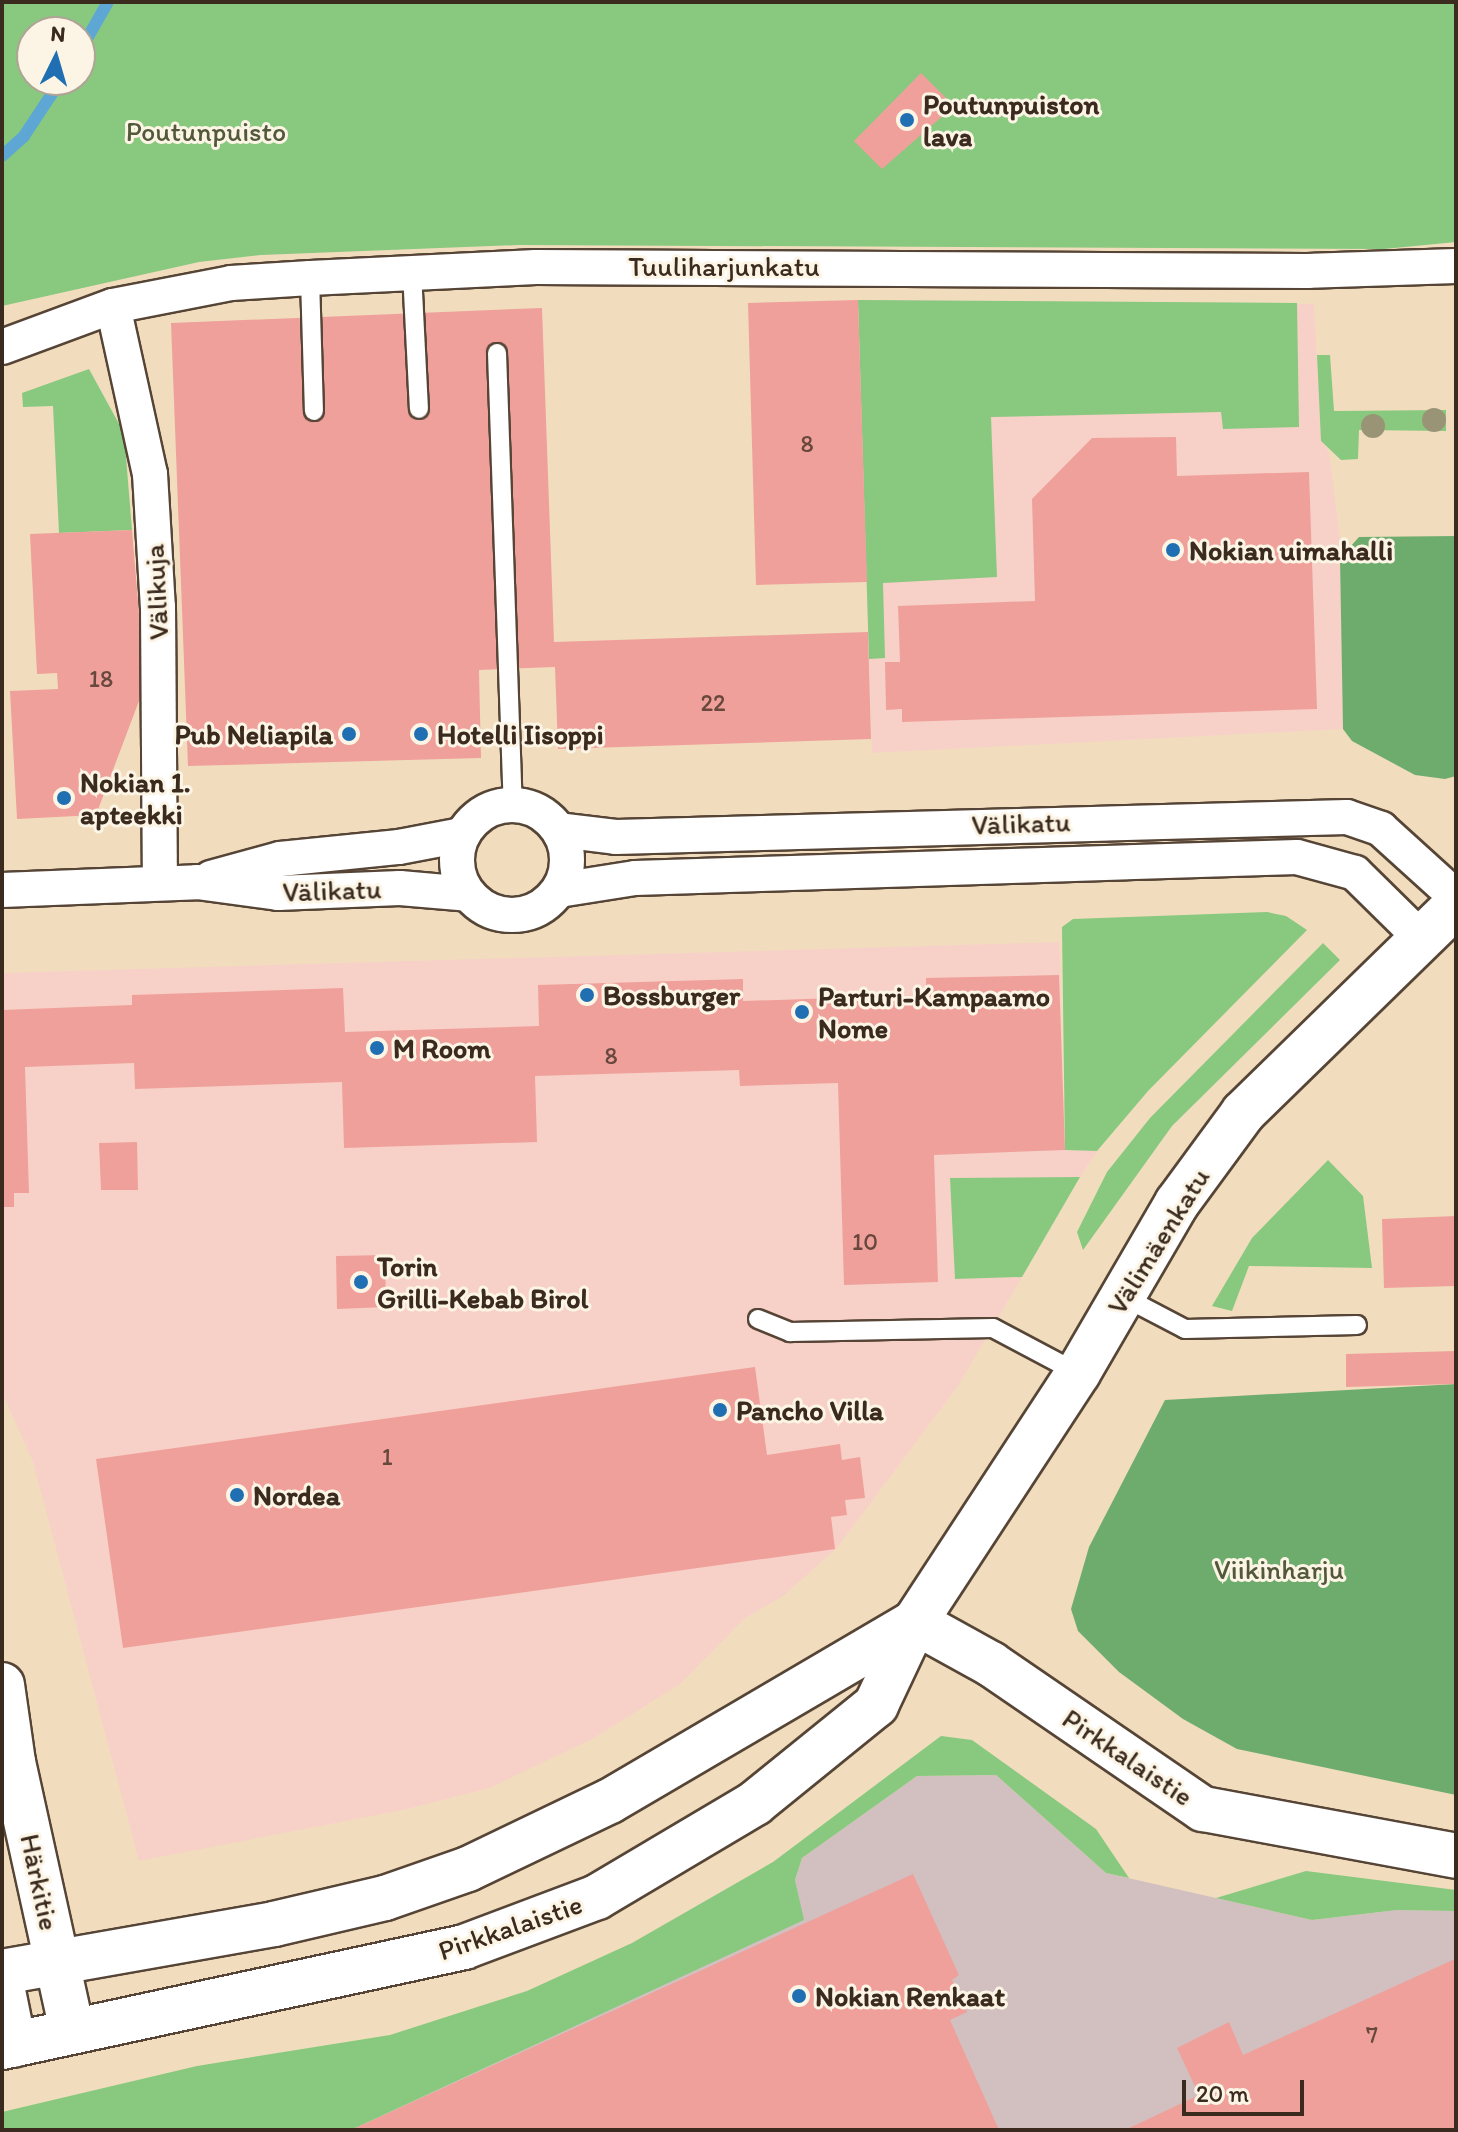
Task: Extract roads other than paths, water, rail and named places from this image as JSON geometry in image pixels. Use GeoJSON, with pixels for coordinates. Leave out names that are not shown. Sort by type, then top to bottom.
{"type":"FeatureCollection","features":[{"type":"Feature","properties":{"kind":"main road","name":"Välimäenkatu"},"geometry":{"type":"LineString","coordinates":[[915,1622],[1078,1373],[1177,1203],[1243,1113],[1456,905]]}},
{"type":"Feature","properties":{"kind":"main road","name":"Pirkkalaistie"},"geometry":{"type":"LineString","coordinates":[[8,2046],[464,1947],[597,1897],[755,1803],[876,1705],[915,1622],[991,1664],[1203,1809],[1456,1856]]}},
{"type":"Feature","properties":{"kind":"main road"},"geometry":{"type":"LineString","coordinates":[[2,1972],[274,1924],[385,1898],[468,1869],[610,1801],[915,1622]]}},
{"type":"Feature","properties":{"kind":"main road","name":"Härkitie"},"geometry":{"type":"LineString","coordinates":[[2,1685],[7,1763],[72,2030]]}},
{"type":"Feature","properties":{"kind":"main road"},"geometry":{"type":"LineString","coordinates":[[2,1986],[8,2046]]}},
{"type":"Feature","properties":{"kind":"street","name":"Tuuliharjunkatu"},"geometry":{"type":"LineString","coordinates":[[2,347],[113,306],[231,283],[412,272],[552,267],[1307,271],[1456,266]]}},
{"type":"Feature","properties":{"kind":"street","name":"Välikuja"},"geometry":{"type":"LineString","coordinates":[[113,306],[150,474],[158,623],[160,882]]}},
{"type":"Feature","properties":{"kind":"street"},"geometry":{"type":"LineString","coordinates":[[513,804],[547,816],[559,830],[567,870],[559,890],[525,914],[494,911],[468,894],[458,876],[462,835],[492,807],[513,804]]}},
{"type":"Feature","properties":{"kind":"street","name":"Välikatu"},"geometry":{"type":"LineString","coordinates":[[559,830],[616,837],[1347,817],[1381,829],[1456,897]]}},
{"type":"Feature","properties":{"kind":"street","name":"Välikatu"},"geometry":{"type":"LineString","coordinates":[[197,882],[280,859],[399,847],[462,835]]}},
{"type":"Feature","properties":{"kind":"street","name":"Välikatu"},"geometry":{"type":"LineString","coordinates":[[559,890],[635,878],[1297,857],[1355,873],[1422,939]]}},
{"type":"Feature","properties":{"kind":"street","name":"Välikatu"},"geometry":{"type":"LineString","coordinates":[[2,890],[197,882],[278,893],[400,888],[468,894]]}},
{"type":"Feature","properties":{"kind":"lane"},"geometry":{"type":"LineString","coordinates":[[412,272],[419,409]]}},
{"type":"Feature","properties":{"kind":"lane"},"geometry":{"type":"LineString","coordinates":[[310,278],[314,411]]}},
{"type":"Feature","properties":{"kind":"lane"},"geometry":{"type":"LineString","coordinates":[[497,353],[513,804]]}},
{"type":"Feature","properties":{"kind":"lane"},"geometry":{"type":"LineString","coordinates":[[1122,1296],[1185,1329],[1357,1325]]}},
{"type":"Feature","properties":{"kind":"lane"},"geometry":{"type":"LineString","coordinates":[[758,1319],[790,1332],[993,1328],[1078,1373]]}},
{"type":"Feature","properties":{"kind":"waterway"},"geometry":{"type":"LineString","coordinates":[[96,23],[108,2]]}},
{"type":"Feature","properties":{"kind":"waterway"},"geometry":{"type":"LineString","coordinates":[[2,156],[24,136],[50,96]]}},
{"type":"Feature","properties":{"kind":"place","name":"Poutunpuiston lava"},"geometry":{"type":"Point","coordinates":[907,120]}},
{"type":"Feature","properties":{"kind":"place","name":"Nokian uimahalli"},"geometry":{"type":"Point","coordinates":[1173,550]}},
{"type":"Feature","properties":{"kind":"place","name":"Pub Neliapila"},"geometry":{"type":"Point","coordinates":[349,734]}},
{"type":"Feature","properties":{"kind":"place","name":"Hotelli Iisoppi"},"geometry":{"type":"Point","coordinates":[421,734]}},
{"type":"Feature","properties":{"kind":"place","name":"Nokian 1. apteekki"},"geometry":{"type":"Point","coordinates":[64,798]}},
{"type":"Feature","properties":{"kind":"place","name":"Bossburger"},"geometry":{"type":"Point","coordinates":[587,995]}},
{"type":"Feature","properties":{"kind":"place","name":"Parturi-Kampaamo Nome"},"geometry":{"type":"Point","coordinates":[802,1012]}},
{"type":"Feature","properties":{"kind":"place","name":"M Room"},"geometry":{"type":"Point","coordinates":[377,1048]}},
{"type":"Feature","properties":{"kind":"place","name":"Torin Grilli-Kebab Birol"},"geometry":{"type":"Point","coordinates":[361,1282]}},
{"type":"Feature","properties":{"kind":"place","name":"Pancho Villa"},"geometry":{"type":"Point","coordinates":[720,1410]}},
{"type":"Feature","properties":{"kind":"place","name":"Nordea"},"geometry":{"type":"Point","coordinates":[237,1495]}},
{"type":"Feature","properties":{"kind":"place","name":"Nokian Renkaat"},"geometry":{"type":"Point","coordinates":[799,1996]}},
{"type":"Feature","properties":{"kind":"park label","name":"Poutunpuisto"},"geometry":{"type":"Point","coordinates":[206,131]}},
{"type":"Feature","properties":{"kind":"park label","name":"Viikinharju"},"geometry":{"type":"Point","coordinates":[1279,1569]}}]}
